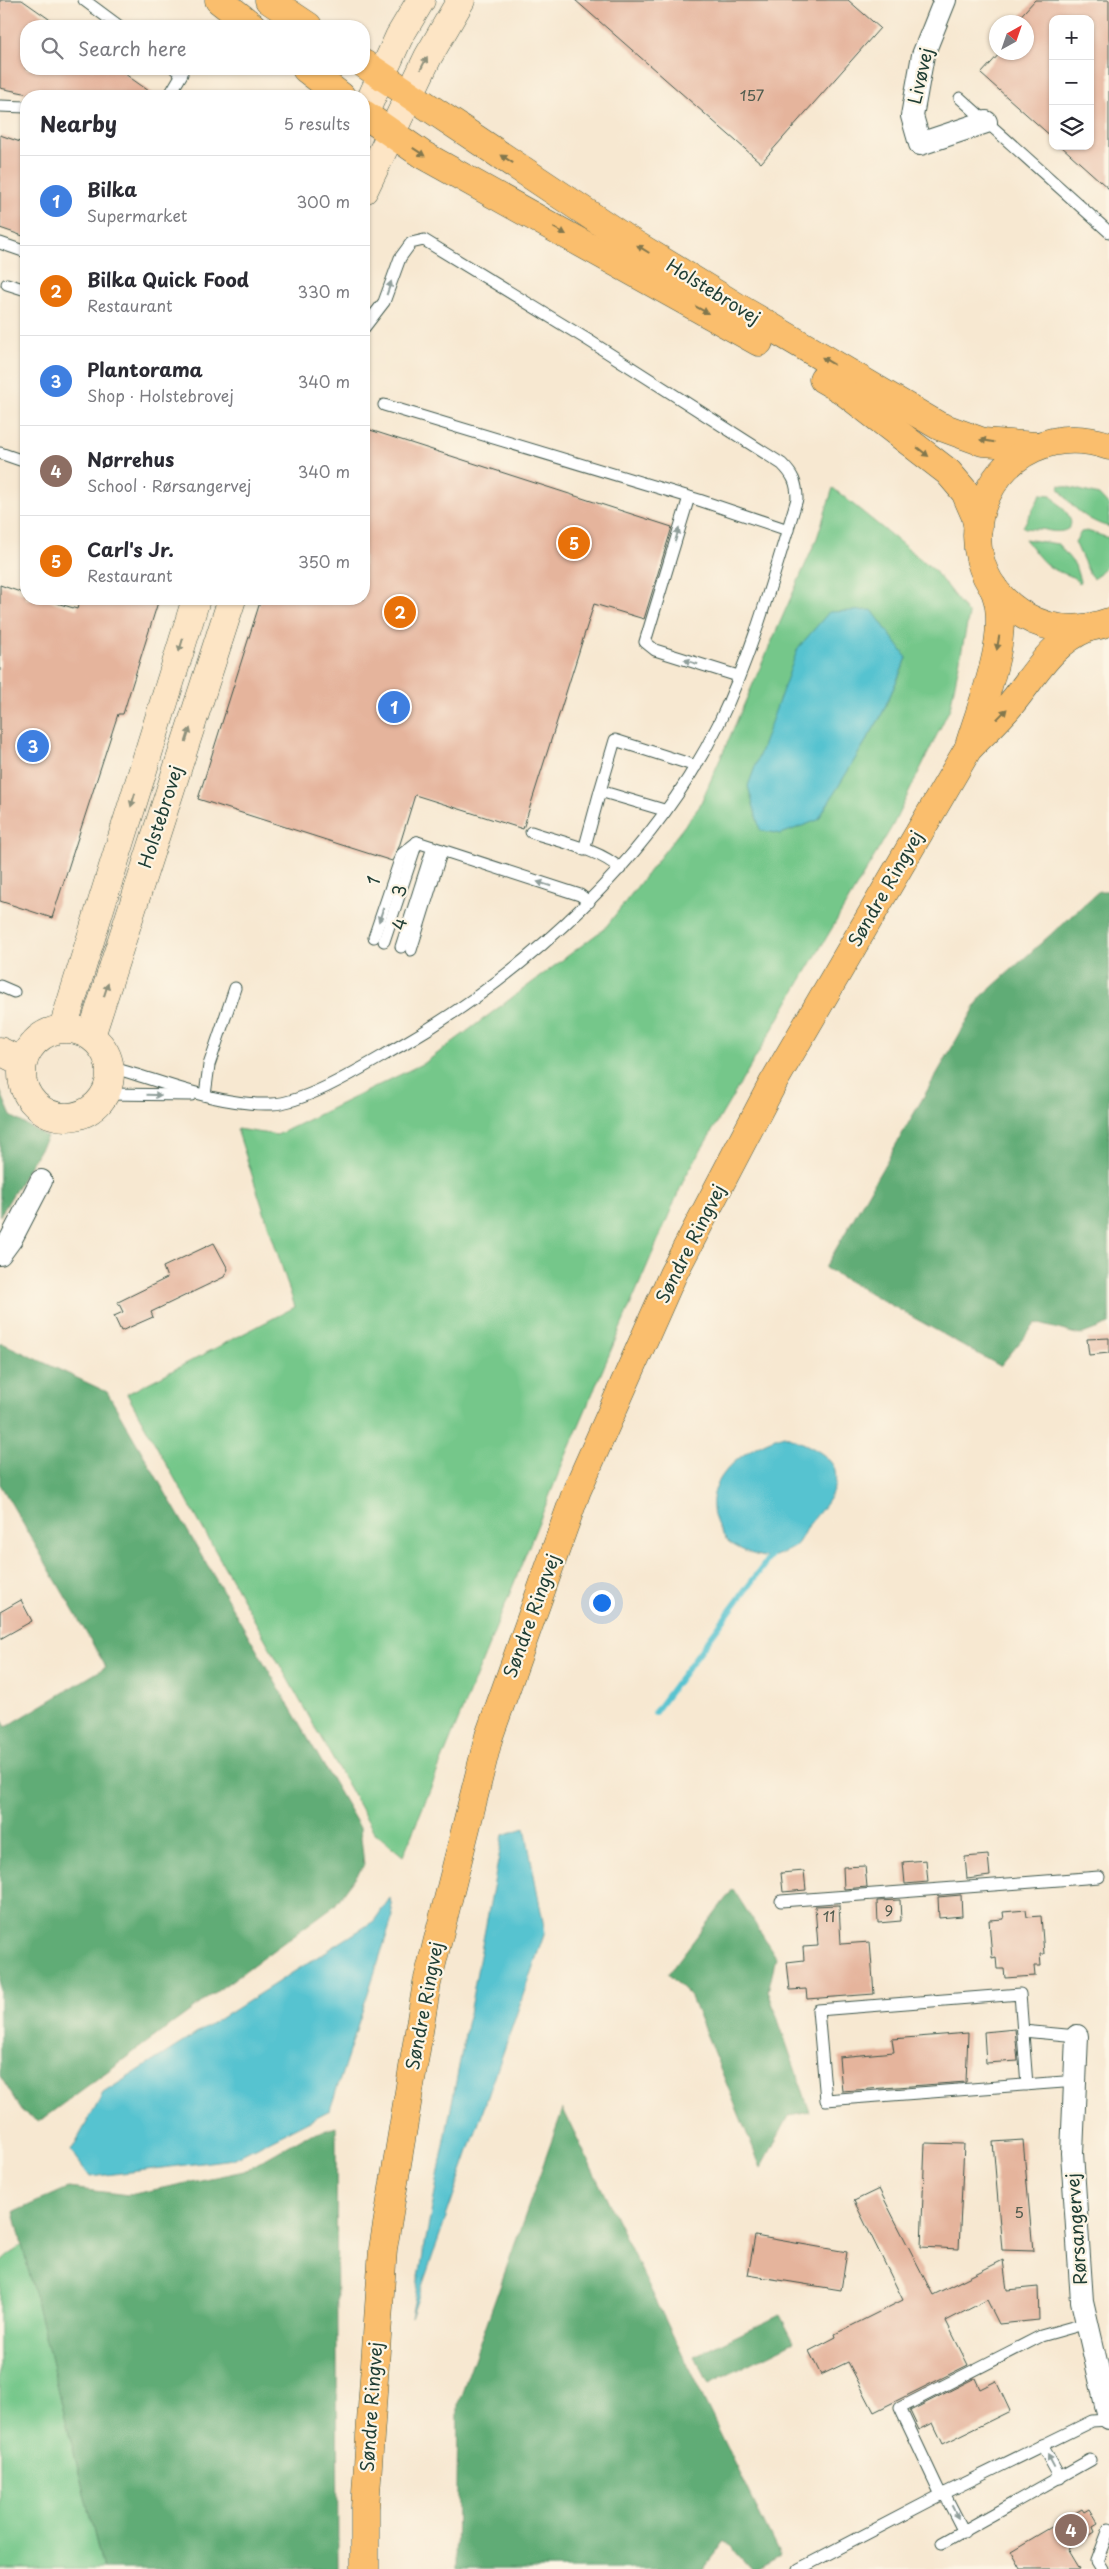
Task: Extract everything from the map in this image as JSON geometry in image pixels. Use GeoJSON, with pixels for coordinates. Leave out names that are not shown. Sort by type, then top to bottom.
{"type":"FeatureCollection","features":[{"type":"Feature","properties":{"kind":"main road"},"geometry":{"type":"LineString","coordinates":[[219,0],[244,20]]}},
{"type":"Feature","properties":{"kind":"main road"},"geometry":{"type":"LineString","coordinates":[[268,0],[299,20]]}},
{"type":"Feature","properties":{"kind":"main road","name":"Holstebrovej"},"geometry":{"type":"LineString","coordinates":[[372,70],[623,236],[744,311],[931,421],[983,442],[1036,446]]}},
{"type":"Feature","properties":{"kind":"main road"},"geometry":{"type":"LineString","coordinates":[[314,75],[333,90]]}},
{"type":"Feature","properties":{"kind":"main road","name":"Holstebrovej"},"geometry":{"type":"LineString","coordinates":[[370,118],[423,155],[842,390],[948,472],[965,492],[975,515],[978,528]]}},
{"type":"Feature","properties":{"kind":"main road"},"geometry":{"type":"LineString","coordinates":[[978,528],[980,513],[991,485],[1010,462],[1036,446],[1065,439],[1104,440]]}},
{"type":"Feature","properties":{"kind":"main road","name":"Søndre Ringvej"},"geometry":{"type":"LineString","coordinates":[[364,2569],[365,2508],[383,2249],[427,1983],[489,1736],[577,1490],[673,1274],[773,1083],[968,749],[995,662],[1000,632],[1000,605],[980,556],[978,528]]}},
{"type":"Feature","properties":{"kind":"main road"},"geometry":{"type":"LineString","coordinates":[[990,581],[1008,603],[1031,620],[1058,628],[1098,625]]}},
{"type":"Feature","properties":{"kind":"main road","name":"Søndre Ringvej"},"geometry":{"type":"LineString","coordinates":[[968,749],[1011,704],[1052,651],[1072,634],[1098,625]]}},
{"type":"Feature","properties":{"kind":"street","name":"Holstebrovej"},"geometry":{"type":"LineString","coordinates":[[368,90],[372,70],[399,37],[421,0]]}},
{"type":"Feature","properties":{"kind":"street"},"geometry":{"type":"LineString","coordinates":[[370,177],[408,94],[461,0]]}},
{"type":"Feature","properties":{"kind":"street","name":"Livøvej"},"geometry":{"type":"LineString","coordinates":[[945,0],[923,55],[913,107],[912,116],[920,144],[986,122]]}},
{"type":"Feature","properties":{"kind":"street","name":"Holstebrovej"},"geometry":{"type":"LineString","coordinates":[[63,1028],[194,605]]}},
{"type":"Feature","properties":{"kind":"street","name":"Holstebrovej"},"geometry":{"type":"LineString","coordinates":[[91,1036],[230,605]]}},
{"type":"Feature","properties":{"kind":"street"},"geometry":{"type":"LineString","coordinates":[[63,1028],[78,1030],[91,1036],[100,1044],[110,1066],[110,1080],[105,1094],[92,1109],[74,1117],[59,1117],[45,1112],[33,1104],[25,1091],[11,1056],[28,1049],[36,1038],[49,1031],[63,1028]]}},
{"type":"Feature","properties":{"kind":"street"},"geometry":{"type":"LineString","coordinates":[[0,1254],[11,1239],[41,1181]]}},
{"type":"Feature","properties":{"kind":"street","name":"Rørsangervej"},"geometry":{"type":"LineString","coordinates":[[1077,2036],[1077,2080],[1072,2153],[1082,2301],[1109,2419]]}},
{"type":"Feature","properties":{"kind":"lane"},"geometry":{"type":"LineString","coordinates":[[84,0],[111,20]]}},
{"type":"Feature","properties":{"kind":"lane"},"geometry":{"type":"LineString","coordinates":[[173,90],[181,75]]}},
{"type":"Feature","properties":{"kind":"lane"},"geometry":{"type":"LineString","coordinates":[[960,98],[1109,232]]}},
{"type":"Feature","properties":{"kind":"lane"},"geometry":{"type":"LineString","coordinates":[[0,106],[20,107]]}},
{"type":"Feature","properties":{"kind":"lane"},"geometry":{"type":"LineString","coordinates":[[105,1094],[205,1095],[273,1104],[291,1101],[332,1083],[413,1039],[517,965],[589,902],[620,869],[696,766],[718,723],[738,676],[788,530],[797,499],[797,484],[793,475],[782,464],[424,240],[411,243],[400,258],[384,302],[370,320]]}},
{"type":"Feature","properties":{"kind":"lane"},"geometry":{"type":"LineString","coordinates":[[0,243],[20,250]]}},
{"type":"Feature","properties":{"kind":"lane"},"geometry":{"type":"LineString","coordinates":[[7,284],[20,288]]}},
{"type":"Feature","properties":{"kind":"lane"},"geometry":{"type":"LineString","coordinates":[[384,405],[689,497],[788,530]]}},
{"type":"Feature","properties":{"kind":"lane"},"geometry":{"type":"LineString","coordinates":[[0,453],[20,460]]}},
{"type":"Feature","properties":{"kind":"lane"},"geometry":{"type":"LineString","coordinates":[[689,497],[646,642],[655,650],[738,676]]}},
{"type":"Feature","properties":{"kind":"lane"},"geometry":{"type":"LineString","coordinates":[[215,649],[212,624],[218,605]]}},
{"type":"Feature","properties":{"kind":"lane"},"geometry":{"type":"LineString","coordinates":[[584,850],[615,740],[696,766]]}},
{"type":"Feature","properties":{"kind":"lane"},"geometry":{"type":"LineString","coordinates":[[600,790],[664,810]]}},
{"type":"Feature","properties":{"kind":"lane"},"geometry":{"type":"LineString","coordinates":[[532,832],[614,862],[620,869]]}},
{"type":"Feature","properties":{"kind":"lane"},"geometry":{"type":"LineString","coordinates":[[379,939],[417,842],[580,895],[589,902]]}},
{"type":"Feature","properties":{"kind":"lane","name":"4"},"geometry":{"type":"LineString","coordinates":[[406,948],[438,848]]}},
{"type":"Feature","properties":{"kind":"lane"},"geometry":{"type":"LineString","coordinates":[[0,986],[14,992]]}},
{"type":"Feature","properties":{"kind":"lane"},"geometry":{"type":"LineString","coordinates":[[205,1095],[209,1065],[235,988]]}},
{"type":"Feature","properties":{"kind":"lane"},"geometry":{"type":"LineString","coordinates":[[110,1066],[205,1095]]}},
{"type":"Feature","properties":{"kind":"lane"},"geometry":{"type":"LineString","coordinates":[[781,1901],[1099,1877]]}},
{"type":"Feature","properties":{"kind":"lane"},"geometry":{"type":"LineString","coordinates":[[1027,2085],[1020,1994],[818,2010],[826,2100],[1027,2085],[1077,2080]]}},
{"type":"Feature","properties":{"kind":"lane"},"geometry":{"type":"LineString","coordinates":[[1023,2031],[1077,2036]]}},
{"type":"Feature","properties":{"kind":"lane"},"geometry":{"type":"LineString","coordinates":[[964,2532],[900,2408],[1041,2336],[1087,2324]]}},
{"type":"Feature","properties":{"kind":"lane","name":"Rørsangervej"},"geometry":{"type":"LineString","coordinates":[[799,2569],[1042,2445],[1092,2421],[1109,2419]]}},
{"type":"Feature","properties":{"kind":"lane"},"geometry":{"type":"LineString","coordinates":[[1042,2445],[1060,2478]]}},
{"type":"Feature","properties":{"kind":"lane"},"geometry":{"type":"LineString","coordinates":[[942,2543],[1090,2460]]}},
{"type":"Feature","properties":{"kind":"lane"},"geometry":{"type":"LineString","coordinates":[[1102,2569],[1097,2561],[1109,2529]]}},
{"type":"Feature","properties":{"kind":"green space"},"geometry":{"type":"Polygon","coordinates":[[[1060,485],[1099,495],[1109,506],[1109,527],[1087,517],[1074,507],[1059,488],[1060,485]]]}},
{"type":"Feature","properties":{"kind":"green space"},"geometry":{"type":"Polygon","coordinates":[[[833,488],[934,570],[969,615],[950,708],[893,825],[685,1177],[562,1465],[403,1856],[374,1832],[127,1394],[295,1307],[237,1129],[277,1135],[426,1062],[605,928],[699,807],[817,538],[833,488]],[[907,658],[818,819],[880,718],[907,658]]]}},
{"type":"Feature","properties":{"kind":"green space"},"geometry":{"type":"Polygon","coordinates":[[[1041,494],[1051,495],[1067,513],[1071,524],[1066,530],[1057,532],[1023,527],[1041,494]]]}},
{"type":"Feature","properties":{"kind":"green space"},"geometry":{"type":"Polygon","coordinates":[[[1087,531],[1109,538],[1109,563],[1094,579],[1090,575],[1075,542],[1081,532],[1087,531]]]}},
{"type":"Feature","properties":{"kind":"green space"},"geometry":{"type":"Polygon","coordinates":[[[1025,539],[1058,544],[1075,565],[1079,583],[1071,576],[1055,570],[1046,564],[1025,539]]]}},
{"type":"Feature","properties":{"kind":"green space"},"geometry":{"type":"Polygon","coordinates":[[[1099,891],[1109,891],[1109,1324],[1080,1335],[1036,1323],[1000,1366],[825,1268],[981,997],[1099,891]]]}},
{"type":"Feature","properties":{"kind":"green space"},"geometry":{"type":"Polygon","coordinates":[[[0,1091],[11,1116],[47,1137],[0,1216],[0,1091]]]}},
{"type":"Feature","properties":{"kind":"green space"},"geometry":{"type":"Polygon","coordinates":[[[2,1343],[107,1392],[360,1828],[364,1865],[335,1905],[38,2122],[22,2111],[0,2076],[0,1717],[6,1727],[106,1667],[0,1484],[0,1345],[2,1343]]]}},
{"type":"Feature","properties":{"kind":"green space"},"geometry":{"type":"Polygon","coordinates":[[[733,1889],[776,1957],[768,1991],[810,2112],[789,2116],[761,2168],[691,1997],[668,1974],[733,1889]]]}},
{"type":"Feature","properties":{"kind":"green space"},"geometry":{"type":"Polygon","coordinates":[[[563,2109],[780,2556],[756,2569],[751,2569],[725,2540],[703,2569],[456,2569],[458,2404],[563,2109]]]}},
{"type":"Feature","properties":{"kind":"green space"},"geometry":{"type":"Polygon","coordinates":[[[336,2127],[338,2569],[103,2569],[14,2212],[68,2188],[129,2195],[244,2171],[302,2138],[336,2127]]]}},
{"type":"Feature","properties":{"kind":"green space"},"geometry":{"type":"Polygon","coordinates":[[[22,2244],[103,2569],[0,2569],[0,2264],[22,2244]]]}},
{"type":"Feature","properties":{"kind":"green space"},"geometry":{"type":"Polygon","coordinates":[[[780,2315],[794,2342],[709,2384],[695,2356],[780,2315]]]}},
{"type":"Feature","properties":{"kind":"water"},"geometry":{"type":"Polygon","coordinates":[[[872,610],[907,658],[880,718],[818,820],[781,834],[760,830],[748,786],[798,648],[829,612],[872,610]]]}},
{"type":"Feature","properties":{"kind":"water"},"geometry":{"type":"Polygon","coordinates":[[[784,1435],[814,1448],[827,1458],[835,1471],[836,1479],[832,1494],[795,1546],[773,1556],[760,1556],[740,1549],[726,1539],[716,1521],[713,1504],[716,1488],[724,1474],[736,1461],[767,1441],[784,1435]]]}},
{"type":"Feature","properties":{"kind":"water"},"geometry":{"type":"Polygon","coordinates":[[[525,1828],[545,1932],[411,2318],[503,1835],[525,1828]]]}},
{"type":"Feature","properties":{"kind":"water"},"geometry":{"type":"Polygon","coordinates":[[[390,1898],[393,1916],[330,2110],[233,2159],[90,2177],[71,2151],[103,2093],[374,1921],[390,1898]]]}},
{"type":"Feature","properties":{"kind":"building"},"geometry":{"type":"Polygon","coordinates":[[[0,0],[22,0],[50,20],[20,20],[20,75],[126,75],[148,90],[20,90],[20,92],[0,88],[0,0]]]}},
{"type":"Feature","properties":{"kind":"building"},"geometry":{"type":"Polygon","coordinates":[[[575,0],[848,0],[880,28],[761,163],[575,0]]]}},
{"type":"Feature","properties":{"kind":"building"},"geometry":{"type":"Polygon","coordinates":[[[1035,0],[1109,0],[1109,189],[1065,150],[1094,150],[1094,15],[1049,15],[1049,134],[981,74],[994,60],[1034,60],[1034,15],[1021,15],[1035,0]]]}},
{"type":"Feature","properties":{"kind":"building"},"geometry":{"type":"Polygon","coordinates":[[[0,135],[20,142],[20,235],[0,228],[0,135]]]}},
{"type":"Feature","properties":{"kind":"building"},"geometry":{"type":"Polygon","coordinates":[[[370,430],[672,527],[644,619],[594,604],[523,829],[415,795],[399,847],[392,861],[198,799],[259,605],[370,605],[370,430]]]}},
{"type":"Feature","properties":{"kind":"building"},"geometry":{"type":"Polygon","coordinates":[[[0,585],[20,592],[20,605],[63,605],[77,609],[78,605],[157,605],[123,714],[118,714],[52,918],[0,901],[0,585]]]}},
{"type":"Feature","properties":{"kind":"building"},"geometry":{"type":"Polygon","coordinates":[[[214,1243],[228,1269],[224,1277],[151,1312],[153,1317],[121,1331],[114,1316],[123,1312],[118,1302],[167,1278],[163,1267],[214,1243]]]}},
{"type":"Feature","properties":{"kind":"building"},"geometry":{"type":"Polygon","coordinates":[[[1109,1338],[1109,1353],[1089,1355],[1087,1339],[1109,1338]]]}},
{"type":"Feature","properties":{"kind":"building"},"geometry":{"type":"Polygon","coordinates":[[[21,1600],[32,1621],[0,1639],[0,1612],[21,1600]]]}},
{"type":"Feature","properties":{"kind":"building"},"geometry":{"type":"Polygon","coordinates":[[[988,1855],[990,1876],[967,1879],[965,1857],[988,1855]]]}},
{"type":"Feature","properties":{"kind":"building"},"geometry":{"type":"Polygon","coordinates":[[[926,1860],[928,1882],[905,1884],[903,1862],[926,1860]]]}},
{"type":"Feature","properties":{"kind":"building"},"geometry":{"type":"Polygon","coordinates":[[[865,1866],[867,1887],[844,1889],[843,1867],[865,1866]]]}},
{"type":"Feature","properties":{"kind":"building"},"geometry":{"type":"Polygon","coordinates":[[[804,1871],[806,1890],[783,1892],[781,1873],[804,1871]]]}},
{"type":"Feature","properties":{"kind":"building"},"geometry":{"type":"Polygon","coordinates":[[[961,1895],[962,1916],[939,1918],[938,1897],[961,1895]]]}},
{"type":"Feature","properties":{"kind":"building"},"geometry":{"type":"Polygon","coordinates":[[[900,1900],[901,1921],[878,1923],[877,1901],[900,1900]]]}},
{"type":"Feature","properties":{"kind":"building"},"geometry":{"type":"Polygon","coordinates":[[[839,1905],[841,1944],[870,1942],[874,1994],[807,1999],[806,1989],[790,1990],[787,1962],[804,1960],[803,1947],[818,1946],[815,1906],[839,1905]]]}},
{"type":"Feature","properties":{"kind":"building"},"geometry":{"type":"Polygon","coordinates":[[[1026,1910],[1027,1917],[1041,1916],[1044,1954],[1040,1954],[1041,1966],[1034,1966],[1035,1976],[1005,1978],[1004,1969],[997,1969],[996,1957],[992,1958],[989,1920],[1004,1919],[1003,1912],[1026,1910]]]}},
{"type":"Feature","properties":{"kind":"building"},"geometry":{"type":"Polygon","coordinates":[[[1015,2029],[1018,2061],[986,2063],[984,2032],[1015,2029]]]}},
{"type":"Feature","properties":{"kind":"building"},"geometry":{"type":"Polygon","coordinates":[[[968,2033],[966,2082],[842,2091],[839,2057],[894,2052],[892,2039],[968,2033]]]}},
{"type":"Feature","properties":{"kind":"building"},"geometry":{"type":"Polygon","coordinates":[[[1023,2140],[1033,2251],[1002,2250],[993,2142],[1023,2140]]]}},
{"type":"Feature","properties":{"kind":"building"},"geometry":{"type":"Polygon","coordinates":[[[925,2143],[964,2144],[959,2249],[921,2247],[925,2143]]]}},
{"type":"Feature","properties":{"kind":"building"},"geometry":{"type":"Polygon","coordinates":[[[879,2189],[933,2295],[1003,2260],[1007,2290],[1038,2287],[1039,2320],[999,2324],[987,2300],[946,2321],[968,2365],[874,2412],[848,2362],[821,2375],[809,2351],[836,2337],[835,2334],[903,2300],[854,2201],[879,2189]]]}},
{"type":"Feature","properties":{"kind":"building"},"geometry":{"type":"Polygon","coordinates":[[[755,2236],[847,2252],[841,2290],[748,2275],[755,2236]]]}},
{"type":"Feature","properties":{"kind":"building"},"geometry":{"type":"Polygon","coordinates":[[[975,2378],[980,2389],[996,2381],[1010,2411],[943,2444],[933,2423],[919,2430],[910,2411],[975,2378]]]}},
{"type":"Feature","properties":{"kind":"building"},"geometry":{"type":"Polygon","coordinates":[[[1082,2509],[1084,2512],[1089,2509],[1098,2524],[1093,2527],[1095,2532],[1068,2549],[1080,2569],[1021,2569],[1011,2551],[1082,2509]]]}},
{"type":"Feature","properties":{"kind":"waterway"},"geometry":{"type":"LineString","coordinates":[[655,1712],[770,1557]]}},
{"type":"Feature","properties":{"kind":"place","name":"Carl's Jr."},"geometry":{"type":"Point","coordinates":[574,543]}},
{"type":"Feature","properties":{"kind":"place","name":"Bilka Quick Food"},"geometry":{"type":"Point","coordinates":[400,612]}},
{"type":"Feature","properties":{"kind":"place","name":"Bilka"},"geometry":{"type":"Point","coordinates":[394,707]}},
{"type":"Feature","properties":{"kind":"place","name":"Plantorama"},"geometry":{"type":"Point","coordinates":[33,746]}},
{"type":"Feature","properties":{"kind":"place","name":"Nørrehus"},"geometry":{"type":"Point","coordinates":[1071,2530]}}]}
